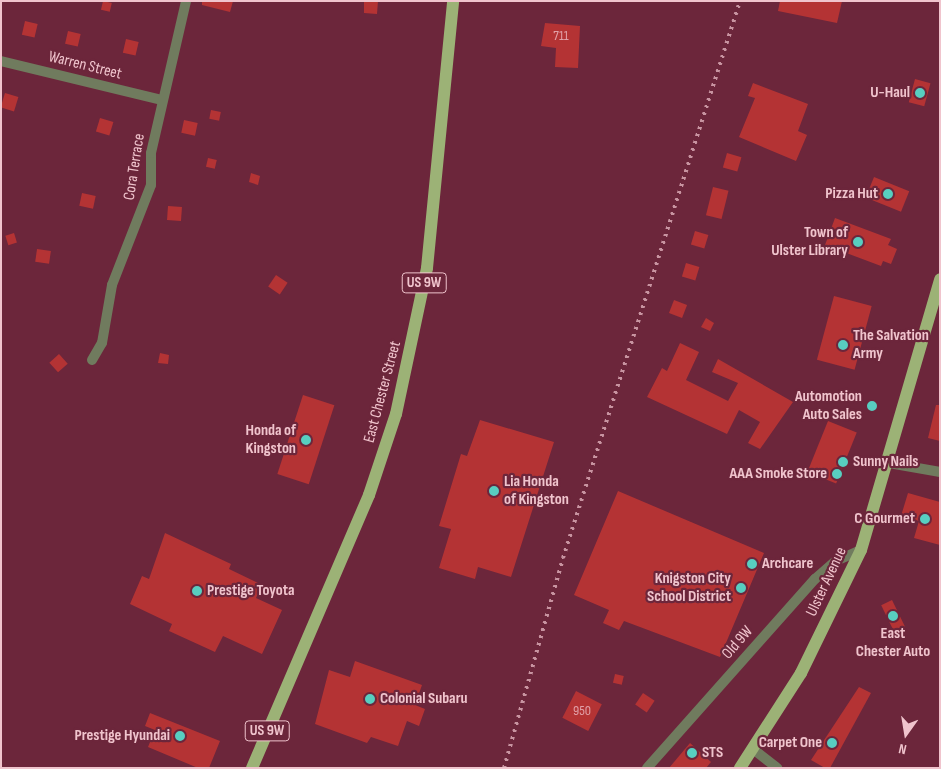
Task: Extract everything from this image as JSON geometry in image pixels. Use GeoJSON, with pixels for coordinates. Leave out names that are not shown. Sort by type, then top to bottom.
{"type":"FeatureCollection","features":[{"type":"Feature","properties":{"kind":"main road","name":"East Chester Street"},"geometry":{"type":"LineString","coordinates":[[252,768],[369,495],[396,414],[427,268],[454,1]]}},
{"type":"Feature","properties":{"kind":"main road","name":"Ulster Avenue"},"geometry":{"type":"LineString","coordinates":[[740,768],[800,673],[861,550],[936,304],[940,279]]}},
{"type":"Feature","properties":{"kind":"street","name":"Cora Terrace"},"geometry":{"type":"LineString","coordinates":[[92,360],[102,343],[112,285],[151,185],[151,153],[186,1]]}},
{"type":"Feature","properties":{"kind":"street","name":"Warren Street"},"geometry":{"type":"LineString","coordinates":[[1,61],[162,100]]}},
{"type":"Feature","properties":{"kind":"street"},"geometry":{"type":"LineString","coordinates":[[889,463],[940,472]]}},
{"type":"Feature","properties":{"kind":"street","name":"Old 9W"},"geometry":{"type":"LineString","coordinates":[[647,768],[814,579],[836,561],[861,550]]}},
{"type":"Feature","properties":{"kind":"street"},"geometry":{"type":"LineString","coordinates":[[753,749],[777,768]]}},
{"type":"Feature","properties":{"kind":"building"},"geometry":{"type":"Polygon","coordinates":[[[103,1],[112,3],[110,12],[101,10],[103,1]]]}},
{"type":"Feature","properties":{"kind":"building"},"geometry":{"type":"Polygon","coordinates":[[[202,1],[233,1],[230,12],[202,5],[202,1]]]}},
{"type":"Feature","properties":{"kind":"building"},"geometry":{"type":"Polygon","coordinates":[[[364,1],[378,1],[377,14],[364,13],[364,1]]]}},
{"type":"Feature","properties":{"kind":"building"},"geometry":{"type":"Polygon","coordinates":[[[780,1],[842,1],[837,23],[778,11],[780,1]]]}},
{"type":"Feature","properties":{"kind":"building"},"geometry":{"type":"Polygon","coordinates":[[[25,21],[38,24],[35,38],[22,35],[25,21]]]}},
{"type":"Feature","properties":{"kind":"building"},"geometry":{"type":"Polygon","coordinates":[[[545,23],[580,26],[578,68],[555,67],[556,48],[541,46],[545,23]]]}},
{"type":"Feature","properties":{"kind":"building"},"geometry":{"type":"Polygon","coordinates":[[[68,31],[81,34],[78,47],[65,44],[68,31]]]}},
{"type":"Feature","properties":{"kind":"building"},"geometry":{"type":"Polygon","coordinates":[[[126,39],[139,42],[136,56],[123,53],[126,39]]]}},
{"type":"Feature","properties":{"kind":"building","name":"U-Haul"},"geometry":{"type":"Polygon","coordinates":[[[915,79],[930,83],[924,106],[909,102],[915,79]]]}},
{"type":"Feature","properties":{"kind":"building"},"geometry":{"type":"Polygon","coordinates":[[[753,83],[808,104],[798,131],[807,135],[796,161],[739,137],[755,98],[748,96],[753,83]]]}},
{"type":"Feature","properties":{"kind":"building"},"geometry":{"type":"Polygon","coordinates":[[[5,93],[18,97],[14,111],[1,107],[5,93]]]}},
{"type":"Feature","properties":{"kind":"building"},"geometry":{"type":"Polygon","coordinates":[[[211,110],[221,112],[219,121],[209,119],[211,110]]]}},
{"type":"Feature","properties":{"kind":"building"},"geometry":{"type":"Polygon","coordinates":[[[100,118],[113,122],[109,135],[96,131],[100,118]]]}},
{"type":"Feature","properties":{"kind":"building"},"geometry":{"type":"Polygon","coordinates":[[[184,120],[198,123],[195,136],[181,133],[184,120]]]}},
{"type":"Feature","properties":{"kind":"building"},"geometry":{"type":"Polygon","coordinates":[[[727,153],[741,157],[737,172],[723,167],[727,153]]]}},
{"type":"Feature","properties":{"kind":"building"},"geometry":{"type":"Polygon","coordinates":[[[208,158],[217,160],[215,169],[206,167],[208,158]]]}},
{"type":"Feature","properties":{"kind":"building"},"geometry":{"type":"Polygon","coordinates":[[[251,173],[260,176],[258,185],[249,182],[251,173]]]}},
{"type":"Feature","properties":{"kind":"building","name":"Pizza Hut"},"geometry":{"type":"Polygon","coordinates":[[[874,177],[909,191],[901,212],[866,197],[874,177]]]}},
{"type":"Feature","properties":{"kind":"building"},"geometry":{"type":"Polygon","coordinates":[[[713,187],[729,191],[722,219],[706,215],[713,187]]]}},
{"type":"Feature","properties":{"kind":"building"},"geometry":{"type":"Polygon","coordinates":[[[82,193],[96,196],[93,209],[79,206],[82,193]]]}},
{"type":"Feature","properties":{"kind":"building"},"geometry":{"type":"Polygon","coordinates":[[[168,206],[182,207],[181,221],[167,220],[168,206]]]}},
{"type":"Feature","properties":{"kind":"building","name":"Town of Ulster Library"},"geometry":{"type":"Polygon","coordinates":[[[835,218],[891,239],[888,245],[897,249],[891,264],[883,261],[881,266],[825,245],[835,218]]]}},
{"type":"Feature","properties":{"kind":"building"},"geometry":{"type":"Polygon","coordinates":[[[695,231],[708,235],[704,248],[691,244],[695,231]]]}},
{"type":"Feature","properties":{"kind":"building"},"geometry":{"type":"Polygon","coordinates":[[[14,233],[17,243],[8,245],[5,236],[14,233]]]}},
{"type":"Feature","properties":{"kind":"building"},"geometry":{"type":"Polygon","coordinates":[[[37,249],[51,251],[49,264],[35,262],[37,249]]]}},
{"type":"Feature","properties":{"kind":"building"},"geometry":{"type":"Polygon","coordinates":[[[686,263],[699,267],[695,280],[682,276],[686,263]]]}},
{"type":"Feature","properties":{"kind":"building"},"geometry":{"type":"Polygon","coordinates":[[[276,275],[288,283],[280,294],[268,287],[276,275]]]}},
{"type":"Feature","properties":{"kind":"building","name":"The Salvation Army"},"geometry":{"type":"Polygon","coordinates":[[[834,296],[872,306],[855,370],[817,360],[834,296]]]}},
{"type":"Feature","properties":{"kind":"building"},"geometry":{"type":"Polygon","coordinates":[[[674,300],[687,305],[682,318],[669,313],[674,300]]]}},
{"type":"Feature","properties":{"kind":"building"},"geometry":{"type":"Polygon","coordinates":[[[706,318],[714,323],[710,331],[701,327],[706,318]]]}},
{"type":"Feature","properties":{"kind":"building"},"geometry":{"type":"Polygon","coordinates":[[[680,343],[699,352],[686,380],[728,401],[738,383],[712,372],[718,359],[793,402],[760,449],[748,443],[760,422],[739,410],[727,434],[647,397],[662,368],[667,371],[680,343]]]}},
{"type":"Feature","properties":{"kind":"building"},"geometry":{"type":"Polygon","coordinates":[[[160,353],[169,355],[168,364],[158,363],[160,353]]]}},
{"type":"Feature","properties":{"kind":"building"},"geometry":{"type":"Polygon","coordinates":[[[59,354],[68,364],[58,372],[49,363],[59,354]]]}},
{"type":"Feature","properties":{"kind":"building","name":"Honda of Kingston"},"geometry":{"type":"Polygon","coordinates":[[[303,395],[334,405],[309,484],[277,474],[303,395]]]}},
{"type":"Feature","properties":{"kind":"building"},"geometry":{"type":"Polygon","coordinates":[[[936,405],[940,405],[940,441],[928,438],[936,405]]]}},
{"type":"Feature","properties":{"kind":"building","name":"Lia Honda of Kingston"},"geometry":{"type":"Polygon","coordinates":[[[480,420],[554,442],[511,577],[478,567],[475,579],[439,568],[451,529],[439,526],[461,454],[467,456],[480,420]]]}},
{"type":"Feature","properties":{"kind":"building"},"geometry":{"type":"Polygon","coordinates":[[[828,421],[857,433],[836,484],[807,472],[828,421]]]}},
{"type":"Feature","properties":{"kind":"building"},"geometry":{"type":"Polygon","coordinates":[[[618,491],[764,553],[720,657],[624,621],[619,630],[603,623],[609,610],[574,595],[618,491]]]}},
{"type":"Feature","properties":{"kind":"building","name":"C Gourmet"},"geometry":{"type":"Polygon","coordinates":[[[908,493],[940,502],[940,545],[914,538],[919,521],[901,516],[908,493]]]}},
{"type":"Feature","properties":{"kind":"building","name":"Prestige Toyota"},"geometry":{"type":"Polygon","coordinates":[[[165,533],[231,564],[229,569],[262,585],[256,598],[282,610],[262,654],[223,636],[215,652],[169,631],[172,624],[130,604],[142,576],[149,579],[165,533]]]}},
{"type":"Feature","properties":{"kind":"building","name":"East Chester Auto"},"geometry":{"type":"Polygon","coordinates":[[[892,600],[905,627],[894,632],[881,605],[892,600]]]}},
{"type":"Feature","properties":{"kind":"building","name":"Colonial Subaru"},"geometry":{"type":"Polygon","coordinates":[[[355,661],[422,685],[415,705],[425,709],[419,726],[407,721],[398,746],[371,737],[367,743],[315,724],[329,670],[350,677],[355,661]]]}},
{"type":"Feature","properties":{"kind":"building"},"geometry":{"type":"Polygon","coordinates":[[[615,674],[624,676],[622,685],[613,683],[615,674]]]}},
{"type":"Feature","properties":{"kind":"building","name":"Carpet One"},"geometry":{"type":"Polygon","coordinates":[[[859,687],[871,693],[830,768],[825,768],[811,760],[859,687]]]}},
{"type":"Feature","properties":{"kind":"building"},"geometry":{"type":"Polygon","coordinates":[[[576,691],[602,704],[588,731],[562,718],[576,691]]]}},
{"type":"Feature","properties":{"kind":"building"},"geometry":{"type":"Polygon","coordinates":[[[643,693],[655,701],[647,712],[635,705],[643,693]]]}},
{"type":"Feature","properties":{"kind":"building","name":"Prestige Hyundai"},"geometry":{"type":"Polygon","coordinates":[[[150,713],[220,741],[209,768],[198,768],[148,747],[155,730],[145,726],[150,713]]]}},
{"type":"Feature","properties":{"kind":"building","name":"STS"},"geometry":{"type":"Polygon","coordinates":[[[690,743],[711,762],[706,768],[669,768],[690,743]]]}},
{"type":"Feature","properties":{"kind":"railway"},"geometry":{"type":"LineString","coordinates":[[504,768],[563,558],[740,1]]}},
{"type":"Feature","properties":{"kind":"place","name":"U-Haul"},"geometry":{"type":"Point","coordinates":[920,93]}},
{"type":"Feature","properties":{"kind":"place","name":"Pizza Hut"},"geometry":{"type":"Point","coordinates":[888,194]}},
{"type":"Feature","properties":{"kind":"place","name":"Town of Ulster Library"},"geometry":{"type":"Point","coordinates":[858,242]}},
{"type":"Feature","properties":{"kind":"place","name":"The Salvation Army"},"geometry":{"type":"Point","coordinates":[843,345]}},
{"type":"Feature","properties":{"kind":"place","name":"Automotion Auto Sales"},"geometry":{"type":"Point","coordinates":[872,406]}},
{"type":"Feature","properties":{"kind":"place","name":"Honda of Kingston"},"geometry":{"type":"Point","coordinates":[306,440]}},
{"type":"Feature","properties":{"kind":"place","name":"Sunny Nails"},"geometry":{"type":"Point","coordinates":[843,462]}},
{"type":"Feature","properties":{"kind":"place","name":"AAA Smoke Store"},"geometry":{"type":"Point","coordinates":[837,474]}},
{"type":"Feature","properties":{"kind":"place","name":"Lia Honda of Kingston"},"geometry":{"type":"Point","coordinates":[494,491]}},
{"type":"Feature","properties":{"kind":"place","name":"C Gourmet"},"geometry":{"type":"Point","coordinates":[925,519]}},
{"type":"Feature","properties":{"kind":"place","name":"Archcare"},"geometry":{"type":"Point","coordinates":[752,564]}},
{"type":"Feature","properties":{"kind":"place","name":"Knigston City School District"},"geometry":{"type":"Point","coordinates":[741,588]}},
{"type":"Feature","properties":{"kind":"place","name":"Prestige Toyota"},"geometry":{"type":"Point","coordinates":[197,591]}},
{"type":"Feature","properties":{"kind":"place","name":"East Chester Auto"},"geometry":{"type":"Point","coordinates":[893,616]}},
{"type":"Feature","properties":{"kind":"place","name":"Colonial Subaru"},"geometry":{"type":"Point","coordinates":[370,699]}},
{"type":"Feature","properties":{"kind":"place","name":"Prestige Hyundai"},"geometry":{"type":"Point","coordinates":[180,736]}},
{"type":"Feature","properties":{"kind":"place","name":"Carpet One"},"geometry":{"type":"Point","coordinates":[832,743]}},
{"type":"Feature","properties":{"kind":"place","name":"STS"},"geometry":{"type":"Point","coordinates":[692,753]}}]}
